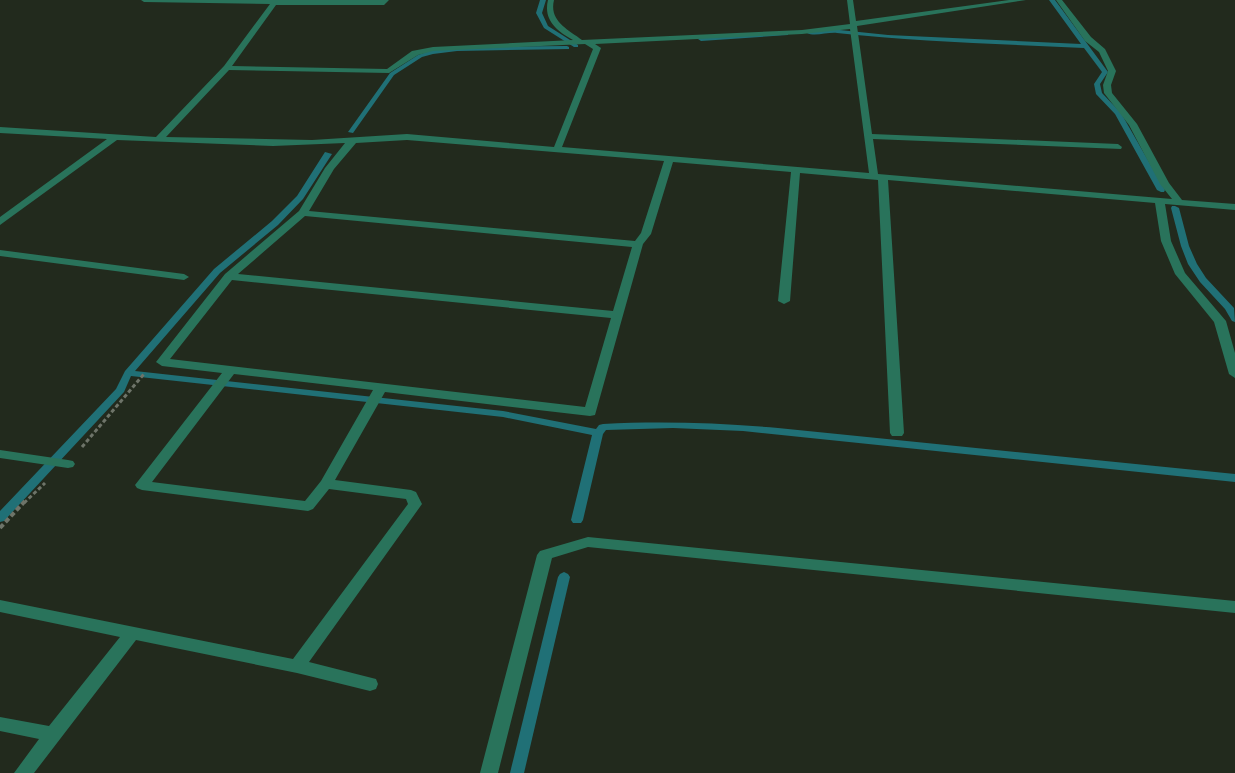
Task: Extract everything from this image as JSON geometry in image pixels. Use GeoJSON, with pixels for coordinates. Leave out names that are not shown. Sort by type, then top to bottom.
{"type":"FeatureCollection","features":[{"type":"Feature","properties":{"kind":"street"},"geometry":{"type":"LineString","coordinates":[[144,0],[274,3],[384,3],[386,0]]}},
{"type":"Feature","properties":{"kind":"street"},"geometry":{"type":"LineString","coordinates":[[551,0],[549,14],[556,25],[585,43],[597,48],[557,150]]}},
{"type":"Feature","properties":{"kind":"street"},"geometry":{"type":"LineString","coordinates":[[850,0],[869,136],[879,178],[897,433]]}},
{"type":"Feature","properties":{"kind":"street"},"geometry":{"type":"LineString","coordinates":[[227,68],[389,71],[415,53],[433,49],[854,30],[1023,0]]}},
{"type":"Feature","properties":{"kind":"street"},"geometry":{"type":"LineString","coordinates":[[1058,0],[1088,39],[1102,51],[1112,71],[1107,85],[1108,93],[1133,124],[1165,184],[1180,203]]}},
{"type":"Feature","properties":{"kind":"street"},"geometry":{"type":"LineString","coordinates":[[159,139],[227,68],[274,3]]}},
{"type":"Feature","properties":{"kind":"street"},"geometry":{"type":"LineString","coordinates":[[0,130],[159,139],[312,143],[382,137],[407,137],[1235,207]]}},
{"type":"Feature","properties":{"kind":"street"},"geometry":{"type":"LineString","coordinates":[[0,222],[115,136]]}},
{"type":"Feature","properties":{"kind":"street"},"geometry":{"type":"LineString","coordinates":[[869,136],[1118,147]]}},
{"type":"Feature","properties":{"kind":"street"},"geometry":{"type":"LineString","coordinates":[[353,140],[330,168],[303,213],[229,276],[162,362],[224,379],[376,396],[590,412],[638,244],[646,234],[669,160]]}},
{"type":"Feature","properties":{"kind":"street"},"geometry":{"type":"LineString","coordinates":[[784,301],[796,170]]}},
{"type":"Feature","properties":{"kind":"street"},"geometry":{"type":"LineString","coordinates":[[1160,202],[1166,241],[1180,274],[1220,321],[1235,374]]}},
{"type":"Feature","properties":{"kind":"street"},"geometry":{"type":"LineString","coordinates":[[303,213],[638,244]]}},
{"type":"Feature","properties":{"kind":"street"},"geometry":{"type":"LineString","coordinates":[[0,254],[184,277]]}},
{"type":"Feature","properties":{"kind":"street"},"geometry":{"type":"LineString","coordinates":[[229,276],[618,315]]}},
{"type":"Feature","properties":{"kind":"street"},"geometry":{"type":"LineString","coordinates":[[224,379],[142,485],[308,506],[326,484],[376,396]]}},
{"type":"Feature","properties":{"kind":"street"},"geometry":{"type":"LineString","coordinates":[[0,454],[58,462]]}},
{"type":"Feature","properties":{"kind":"street"},"geometry":{"type":"LineString","coordinates":[[298,666],[414,504],[411,495],[326,484]]}},
{"type":"Feature","properties":{"kind":"street"},"geometry":{"type":"LineString","coordinates":[[489,773],[545,555],[588,542],[1235,607]]}},
{"type":"Feature","properties":{"kind":"street"},"geometry":{"type":"LineString","coordinates":[[0,606],[298,666],[370,684]]}},
{"type":"Feature","properties":{"kind":"street"},"geometry":{"type":"LineString","coordinates":[[23,773],[133,632]]}},
{"type":"Feature","properties":{"kind":"street"},"geometry":{"type":"LineString","coordinates":[[0,724],[53,734]]}},
{"type":"Feature","properties":{"kind":"waterway"},"geometry":{"type":"LineString","coordinates":[[543,0],[539,13],[546,27],[576,46]]}},
{"type":"Feature","properties":{"kind":"waterway"},"geometry":{"type":"LineString","coordinates":[[1052,0],[1086,46]]}},
{"type":"Feature","properties":{"kind":"waterway"},"geometry":{"type":"LineString","coordinates":[[810,33],[830,31],[888,37],[1086,46]]}},
{"type":"Feature","properties":{"kind":"waterway"},"geometry":{"type":"LineString","coordinates":[[701,39],[786,34]]}},
{"type":"Feature","properties":{"kind":"waterway"},"geometry":{"type":"LineString","coordinates":[[1086,46],[1105,72],[1097,84],[1099,94],[1118,113],[1161,190]]}},
{"type":"Feature","properties":{"kind":"waterway"},"geometry":{"type":"LineString","coordinates":[[351,132],[392,74],[420,56],[432,52],[457,49],[567,48]]}},
{"type":"Feature","properties":{"kind":"waterway"},"geometry":{"type":"LineString","coordinates":[[128,373],[217,271],[275,223],[300,197],[328,154]]}},
{"type":"Feature","properties":{"kind":"waterway"},"geometry":{"type":"LineString","coordinates":[[1175,208],[1192,264],[1203,280],[1233,313],[1235,319]]}},
{"type":"Feature","properties":{"kind":"waterway"},"geometry":{"type":"LineString","coordinates":[[0,518],[120,390],[128,373]]}},
{"type":"Feature","properties":{"kind":"waterway"},"geometry":{"type":"LineString","coordinates":[[128,373],[503,414],[598,433]]}},
{"type":"Feature","properties":{"kind":"waterway"},"geometry":{"type":"LineString","coordinates":[[598,433],[603,427],[638,425],[743,428],[1235,478]]}},
{"type":"Feature","properties":{"kind":"waterway"},"geometry":{"type":"LineString","coordinates":[[577,520],[598,433]]}},
{"type":"Feature","properties":{"kind":"waterway"},"geometry":{"type":"LineString","coordinates":[[517,773],[564,577]]}}]}
